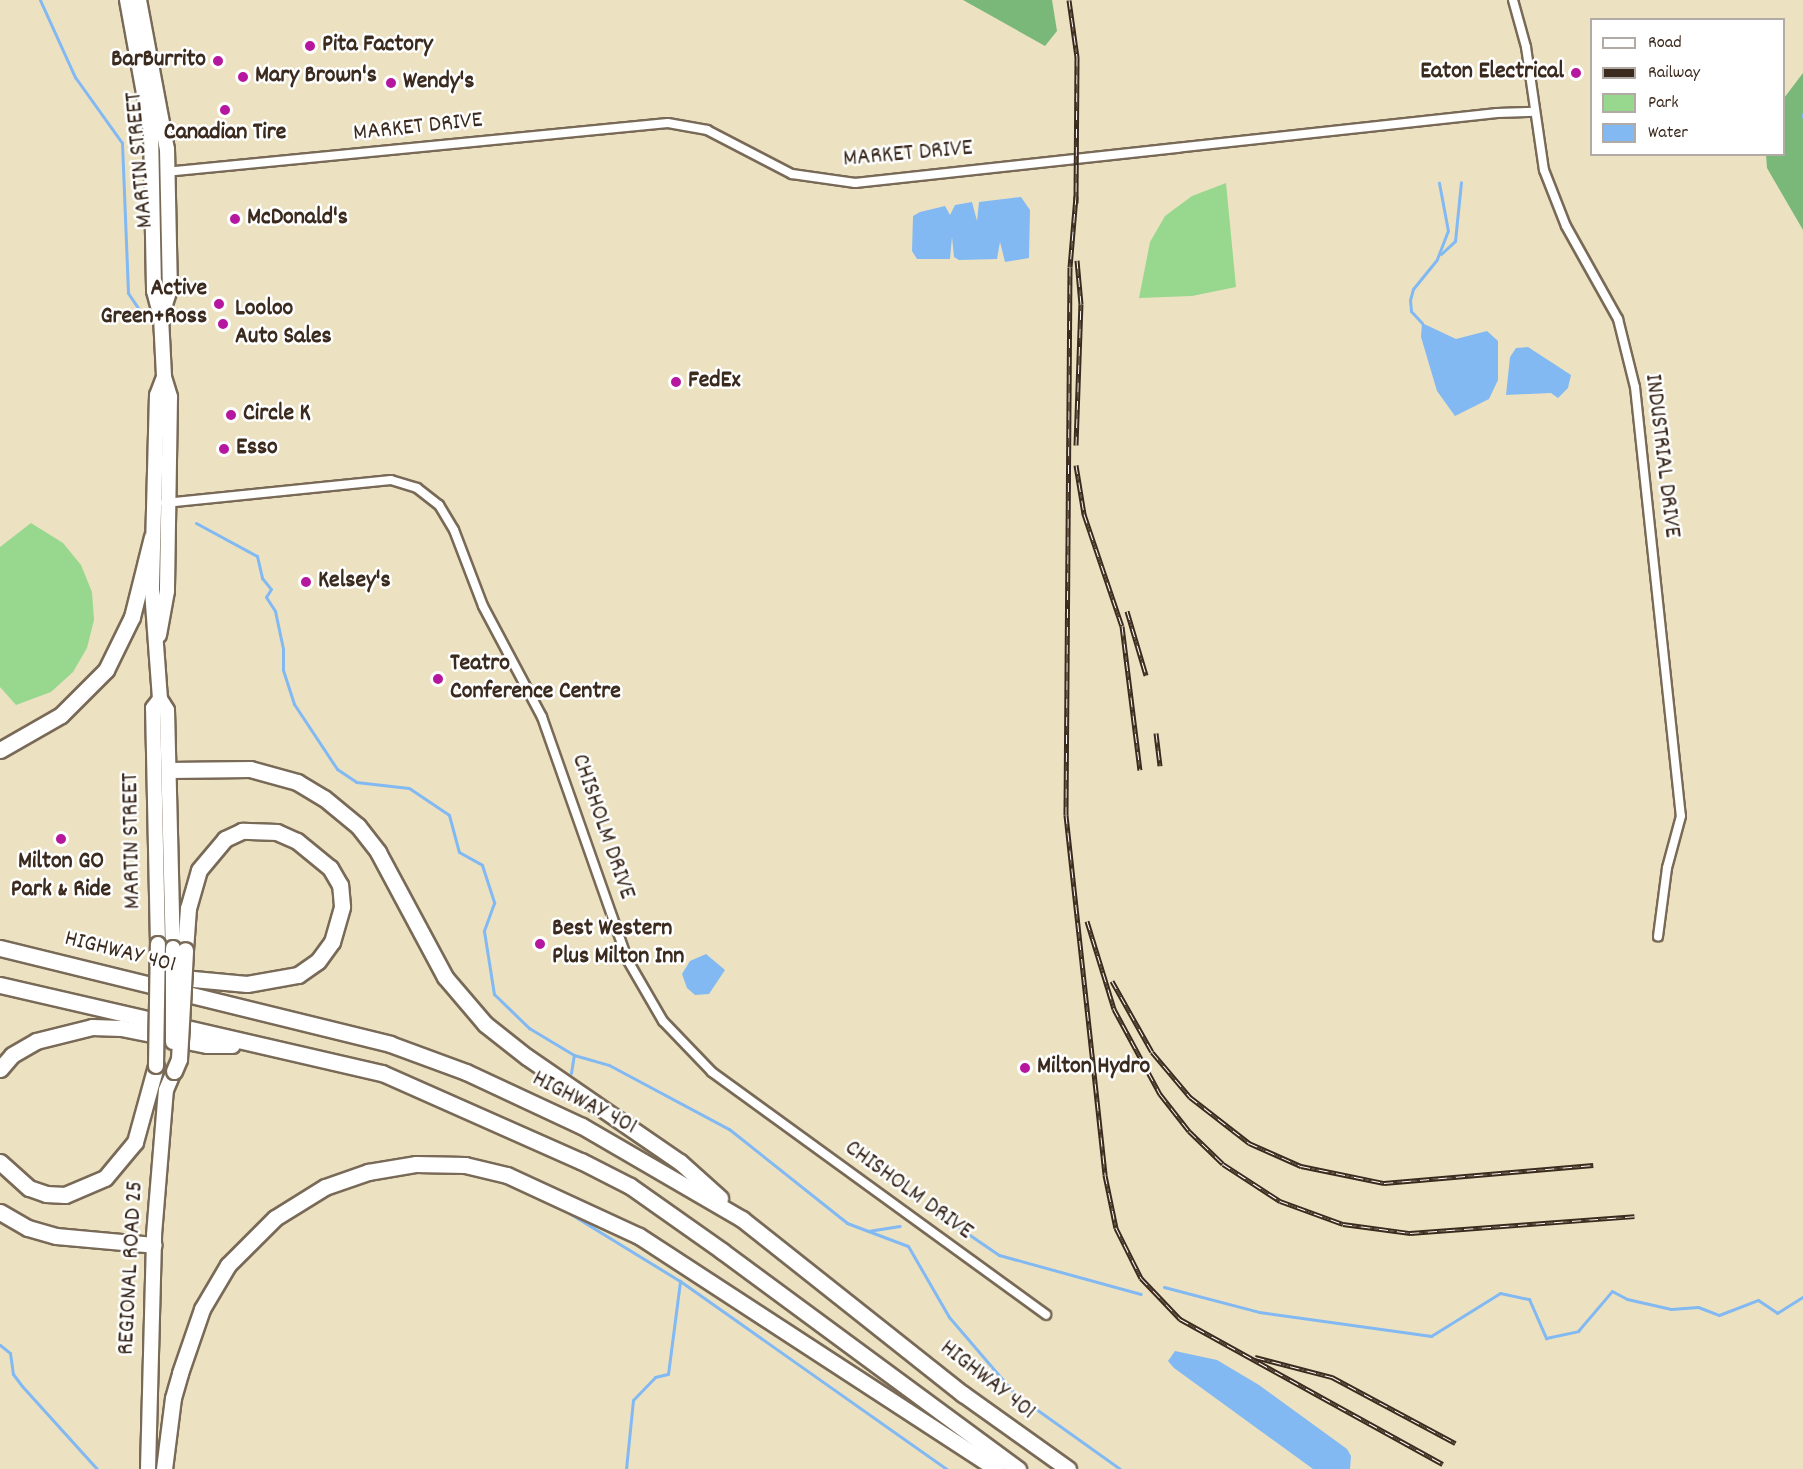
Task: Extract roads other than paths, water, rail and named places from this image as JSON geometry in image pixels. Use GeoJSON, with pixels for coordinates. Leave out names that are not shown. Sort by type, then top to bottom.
{"type":"FeatureCollection","features":[{"type":"Feature","properties":{"kind":"highway"},"geometry":{"type":"LineString","coordinates":[[0,750],[61,715],[106,670],[132,617],[152,537]]}},
{"type":"Feature","properties":{"kind":"highway"},"geometry":{"type":"LineString","coordinates":[[169,770],[250,769],[297,782],[324,798],[358,826],[378,852],[445,977],[485,1024],[526,1057],[680,1162],[742,1219]]}},
{"type":"Feature","properties":{"kind":"highway"},"geometry":{"type":"LineString","coordinates":[[74,963],[212,982],[272,982],[297,975],[318,961],[332,942],[342,906],[340,885],[330,868],[297,841],[277,832],[242,831],[225,839],[199,870],[179,949],[179,1059],[174,1071]]}},
{"type":"Feature","properties":{"kind":"highway","name":"HIGHWAY 401"},"geometry":{"type":"LineString","coordinates":[[0,948],[74,963],[338,1029],[466,1072],[582,1125],[742,1219],[963,1394],[1068,1469]]}},
{"type":"Feature","properties":{"kind":"highway"},"geometry":{"type":"LineString","coordinates":[[0,985],[382,1073],[581,1161],[630,1186],[1018,1469]]}},
{"type":"Feature","properties":{"kind":"highway"},"geometry":{"type":"LineString","coordinates":[[0,1069],[12,1055],[36,1041],[92,1027],[121,1028],[207,1045],[256,1044]]}},
{"type":"Feature","properties":{"kind":"highway"},"geometry":{"type":"LineString","coordinates":[[0,1162],[29,1188],[46,1194],[65,1195],[105,1178],[135,1142],[156,1066]]}},
{"type":"Feature","properties":{"kind":"highway"},"geometry":{"type":"LineString","coordinates":[[164,1469],[173,1398],[180,1373],[202,1309],[228,1265],[275,1218],[325,1187],[368,1172],[416,1164],[465,1164],[507,1175],[639,1236],[997,1469]]}},
{"type":"Feature","properties":{"kind":"highway"},"geometry":{"type":"LineString","coordinates":[[0,1212],[28,1228],[56,1236],[154,1245]]}},
{"type":"Feature","properties":{"kind":"main road","name":"MARTIN STREET"},"geometry":{"type":"LineString","coordinates":[[127,0],[143,74],[153,174],[154,291],[161,317],[164,377],[170,397],[167,591],[159,634]]}},
{"type":"Feature","properties":{"kind":"main road","name":"MARTIN STREET"},"geometry":{"type":"LineString","coordinates":[[139,0],[162,112],[168,172],[170,289],[161,317]]}},
{"type":"Feature","properties":{"kind":"main road","name":"MARTIN STREET"},"geometry":{"type":"LineString","coordinates":[[164,377],[157,395],[152,590],[159,634],[160,699],[167,710],[179,949]]}},
{"type":"Feature","properties":{"kind":"main road","name":"MARTIN STREET"},"geometry":{"type":"LineString","coordinates":[[160,699],[153,708],[158,944],[156,1066],[166,1090]]}},
{"type":"Feature","properties":{"kind":"main road","name":"REGIONAL ROAD 25"},"geometry":{"type":"LineString","coordinates":[[148,1469],[154,1245],[166,1090],[174,1071]]}},
{"type":"Feature","properties":{"kind":"street","name":"INDUSTRIAL DRIVE"},"geometry":{"type":"LineString","coordinates":[[1513,0],[1526,47],[1544,170],[1554,199],[1618,320],[1635,387],[1681,816],[1667,868],[1658,936]]}},
{"type":"Feature","properties":{"kind":"street","name":"MARKET DRIVE"},"geometry":{"type":"LineString","coordinates":[[153,174],[668,123],[707,130],[792,174],[855,183],[1473,115],[1535,112]]}},
{"type":"Feature","properties":{"kind":"street","name":"CHISHOLM DRIVE"},"geometry":{"type":"LineString","coordinates":[[154,504],[391,480],[417,488],[439,505],[454,530],[483,606],[542,717],[627,958],[663,1021],[712,1072],[1046,1315]]}},
{"type":"Feature","properties":{"kind":"water"},"geometry":{"type":"Polygon","coordinates":[[[1021,197],[1030,210],[1029,258],[1005,262],[1000,242],[997,259],[959,260],[954,257],[952,237],[950,259],[917,259],[912,251],[913,216],[920,212],[945,206],[950,215],[955,205],[972,202],[977,221],[979,202],[1021,197]]]}},
{"type":"Feature","properties":{"kind":"water"},"geometry":{"type":"Polygon","coordinates":[[[1422,323],[1456,339],[1487,331],[1498,341],[1498,380],[1489,399],[1455,416],[1437,391],[1421,337],[1422,323]]]}},
{"type":"Feature","properties":{"kind":"water"},"geometry":{"type":"Polygon","coordinates":[[[1528,347],[1571,375],[1568,388],[1558,398],[1551,393],[1506,395],[1510,357],[1516,348],[1528,347]]]}},
{"type":"Feature","properties":{"kind":"water"},"geometry":{"type":"Polygon","coordinates":[[[706,954],[725,970],[709,994],[695,995],[687,988],[682,974],[690,961],[706,954]]]}},
{"type":"Feature","properties":{"kind":"water"},"geometry":{"type":"Polygon","coordinates":[[[1175,1351],[1217,1360],[1259,1385],[1347,1449],[1351,1456],[1350,1469],[1313,1469],[1174,1368],[1168,1361],[1175,1351]]]}},
{"type":"Feature","properties":{"kind":"waterway"},"geometry":{"type":"LineString","coordinates":[[40,0],[75,77],[122,143],[128,293],[141,312]]}},
{"type":"Feature","properties":{"kind":"waterway"},"geometry":{"type":"LineString","coordinates":[[1441,254],[1455,241],[1461,182]]}},
{"type":"Feature","properties":{"kind":"waterway"},"geometry":{"type":"LineString","coordinates":[[1422,323],[1411,311],[1410,300],[1413,289],[1437,259],[1448,231],[1439,183]]}},
{"type":"Feature","properties":{"kind":"waterway"},"geometry":{"type":"LineString","coordinates":[[196,523],[257,556],[262,578],[271,589],[266,597],[275,611],[283,649],[283,670],[294,704],[337,769],[356,782],[409,788],[449,815],[459,852],[482,865],[494,903],[484,931],[494,994],[529,1028],[574,1055],[609,1065],[729,1129],[847,1223],[908,1246],[949,1317],[1015,1394],[1120,1469]]}},
{"type":"Feature","properties":{"kind":"waterway"},"geometry":{"type":"LineString","coordinates":[[571,1073],[574,1055]]}},
{"type":"Feature","properties":{"kind":"waterway"},"geometry":{"type":"LineString","coordinates":[[569,1213],[680,1281],[947,1469]]}},
{"type":"Feature","properties":{"kind":"waterway"},"geometry":{"type":"LineString","coordinates":[[939,1214],[999,1255],[1141,1294]]}},
{"type":"Feature","properties":{"kind":"waterway"},"geometry":{"type":"LineString","coordinates":[[868,1231],[900,1226]]}},
{"type":"Feature","properties":{"kind":"waterway"},"geometry":{"type":"LineString","coordinates":[[626,1469],[633,1400],[655,1377],[668,1374],[680,1281]]}},
{"type":"Feature","properties":{"kind":"waterway"},"geometry":{"type":"LineString","coordinates":[[1164,1287],[1259,1312],[1431,1336],[1500,1293],[1529,1299],[1546,1338],[1578,1331],[1612,1291],[1627,1299],[1671,1309],[1698,1307],[1719,1315],[1758,1300],[1777,1313],[1803,1297]]}},
{"type":"Feature","properties":{"kind":"waterway"},"geometry":{"type":"LineString","coordinates":[[0,1345],[10,1353],[13,1374],[22,1386],[97,1469]]}},
{"type":"Feature","properties":{"kind":"railway"},"geometry":{"type":"LineString","coordinates":[[1069,0],[1077,57],[1076,203]]}},
{"type":"Feature","properties":{"kind":"railway"},"geometry":{"type":"LineString","coordinates":[[1076,196],[1070,267],[1066,815],[1105,1175],[1116,1228],[1141,1278],[1180,1319],[1443,1464]]}},
{"type":"Feature","properties":{"kind":"railway"},"geometry":{"type":"LineString","coordinates":[[1076,445],[1081,304],[1077,260]]}},
{"type":"Feature","properties":{"kind":"railway"},"geometry":{"type":"LineString","coordinates":[[1076,465],[1084,514],[1122,626],[1140,770]]}},
{"type":"Feature","properties":{"kind":"railway"},"geometry":{"type":"LineString","coordinates":[[1127,611],[1146,675]]}},
{"type":"Feature","properties":{"kind":"railway"},"geometry":{"type":"LineString","coordinates":[[1156,733],[1160,766]]}},
{"type":"Feature","properties":{"kind":"railway"},"geometry":{"type":"LineString","coordinates":[[1087,921],[1114,1009],[1160,1094],[1189,1131],[1223,1164],[1280,1201],[1343,1224],[1410,1233],[1634,1216]]}},
{"type":"Feature","properties":{"kind":"railway"},"geometry":{"type":"LineString","coordinates":[[1112,981],[1152,1052],[1190,1097],[1249,1143],[1301,1166],[1384,1183],[1593,1165]]}},
{"type":"Feature","properties":{"kind":"railway"},"geometry":{"type":"LineString","coordinates":[[1255,1357],[1332,1377],[1455,1443]]}},
{"type":"Feature","properties":{"kind":"place","name":"Pita Factory"},"geometry":{"type":"Point","coordinates":[310,46]}},
{"type":"Feature","properties":{"kind":"place","name":"BarBurrito"},"geometry":{"type":"Point","coordinates":[218,61]}},
{"type":"Feature","properties":{"kind":"place","name":"Eaton Electrical"},"geometry":{"type":"Point","coordinates":[1576,73]}},
{"type":"Feature","properties":{"kind":"place","name":"Mary Brown's"},"geometry":{"type":"Point","coordinates":[243,77]}},
{"type":"Feature","properties":{"kind":"place","name":"Wendy's"},"geometry":{"type":"Point","coordinates":[391,83]}},
{"type":"Feature","properties":{"kind":"place","name":"Canadian Tire"},"geometry":{"type":"Point","coordinates":[225,110]}},
{"type":"Feature","properties":{"kind":"place","name":"McDonald's"},"geometry":{"type":"Point","coordinates":[235,219]}},
{"type":"Feature","properties":{"kind":"place","name":"Active Green+Ross"},"geometry":{"type":"Point","coordinates":[219,304]}},
{"type":"Feature","properties":{"kind":"place","name":"Looloo Auto Sales"},"geometry":{"type":"Point","coordinates":[223,324]}},
{"type":"Feature","properties":{"kind":"place","name":"FedEx"},"geometry":{"type":"Point","coordinates":[676,382]}},
{"type":"Feature","properties":{"kind":"place","name":"Circle K"},"geometry":{"type":"Point","coordinates":[231,415]}},
{"type":"Feature","properties":{"kind":"place","name":"Esso"},"geometry":{"type":"Point","coordinates":[224,449]}},
{"type":"Feature","properties":{"kind":"place","name":"Kelsey's"},"geometry":{"type":"Point","coordinates":[306,582]}},
{"type":"Feature","properties":{"kind":"place","name":"Teatro Conference Centre"},"geometry":{"type":"Point","coordinates":[438,679]}},
{"type":"Feature","properties":{"kind":"place","name":"Milton GO Park & Ride"},"geometry":{"type":"Point","coordinates":[61,839]}},
{"type":"Feature","properties":{"kind":"place","name":"Best Western Plus Milton Inn"},"geometry":{"type":"Point","coordinates":[540,944]}},
{"type":"Feature","properties":{"kind":"place","name":"Milton Hydro"},"geometry":{"type":"Point","coordinates":[1025,1068]}}]}
